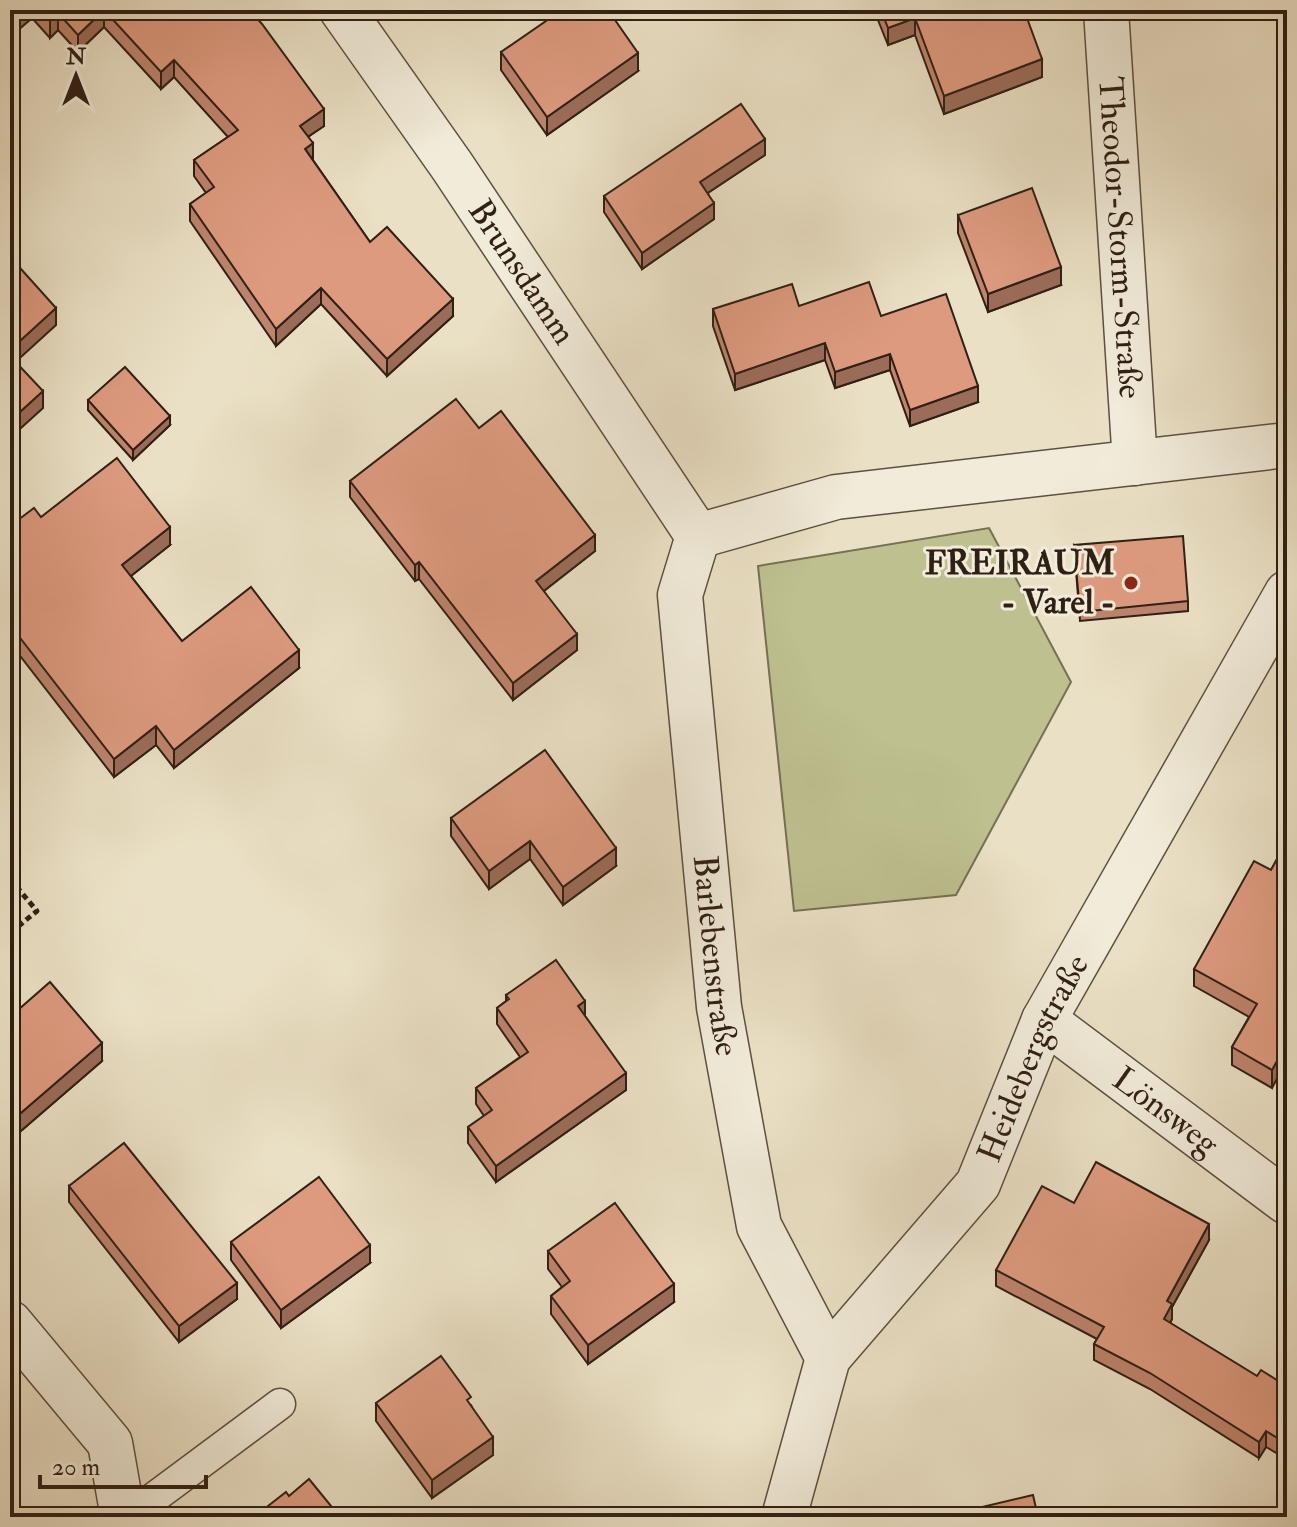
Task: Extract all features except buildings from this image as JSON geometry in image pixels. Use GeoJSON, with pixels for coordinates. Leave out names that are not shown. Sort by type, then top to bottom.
{"type":"FeatureCollection","features":[{"type":"Feature","properties":{"kind":"street","name":"Brunsdamm"},"geometry":{"type":"LineString","coordinates":[[342,10],[452,166],[698,536]]}},
{"type":"Feature","properties":{"kind":"street","name":"Theodor-Storm-Straße"},"geometry":{"type":"LineString","coordinates":[[1106,10],[1135,463]]}},
{"type":"Feature","properties":{"kind":"street"},"geometry":{"type":"LineString","coordinates":[[698,536],[836,497],[1287,445]]}},
{"type":"Feature","properties":{"kind":"street","name":"Barlebenstraße"},"geometry":{"type":"LineString","coordinates":[[698,536],[680,595],[719,1007],[759,1226],[828,1358]]}},
{"type":"Feature","properties":{"kind":"street","name":"Heidebergstraße"},"geometry":{"type":"LineString","coordinates":[[784,1517],[828,1358],[978,1184],[1044,1020],[1287,593]]}},
{"type":"Feature","properties":{"kind":"street","name":"Lönsweg"},"geometry":{"type":"LineString","coordinates":[[1044,1020],[1287,1202]]}},
{"type":"Feature","properties":{"kind":"street"},"geometry":{"type":"LineString","coordinates":[[10,1323],[110,1443],[126,1517]]}},
{"type":"Feature","properties":{"kind":"lane"},"geometry":{"type":"LineString","coordinates":[[126,1517],[280,1404]]}},
{"type":"Feature","properties":{"kind":"path"},"geometry":{"type":"LineString","coordinates":[[10,879],[37,911],[10,933]]}},
{"type":"Feature","properties":{"kind":"green space"},"geometry":{"type":"Polygon","coordinates":[[[989,528],[1071,682],[956,895],[794,911],[758,566],[989,528]]]}},
{"type":"Feature","properties":{"kind":"place","name":"FREIRAUM - Varel -"},"geometry":{"type":"Point","coordinates":[1131,583]}}]}
